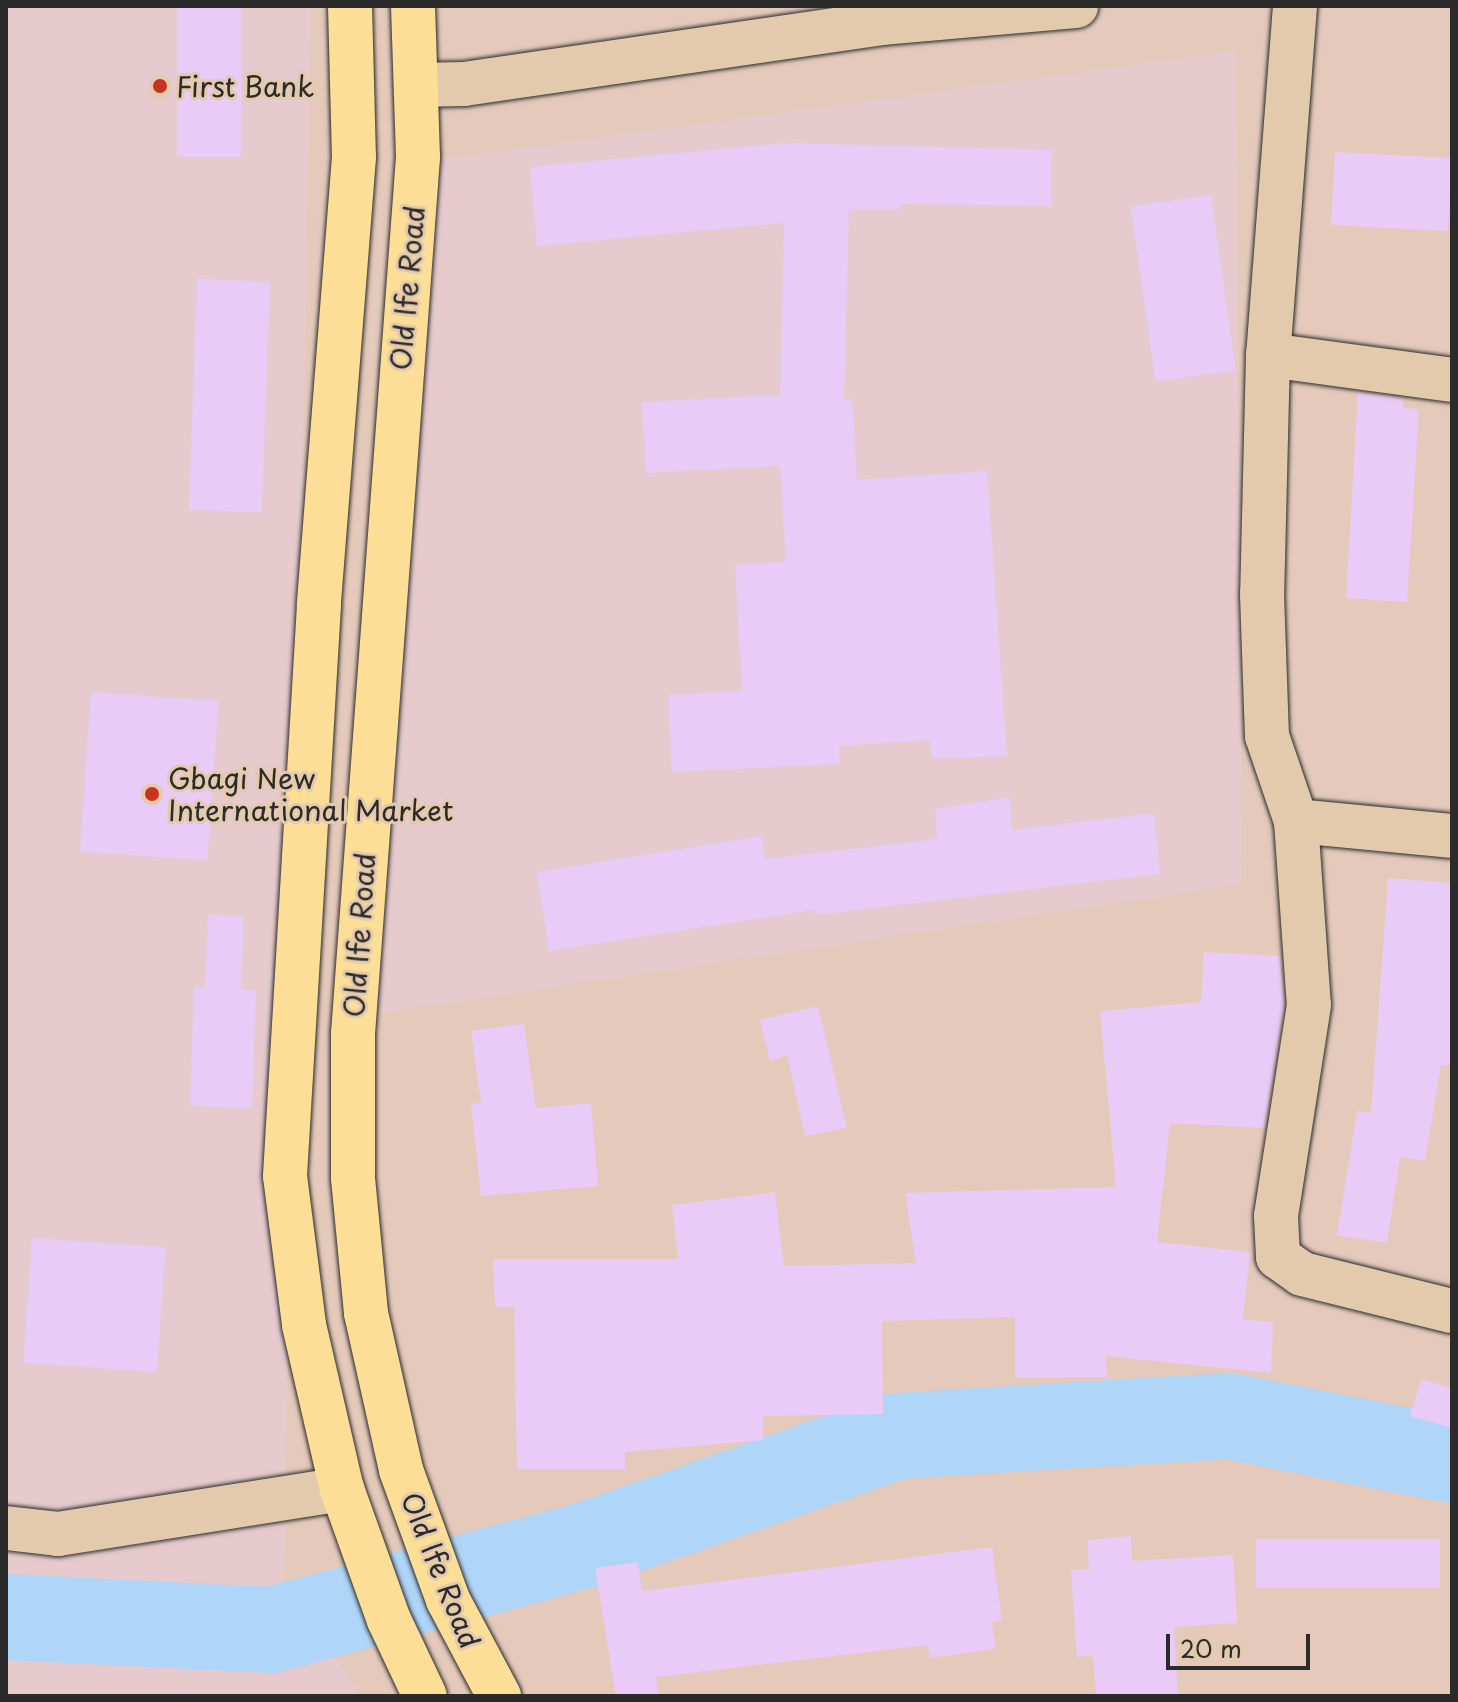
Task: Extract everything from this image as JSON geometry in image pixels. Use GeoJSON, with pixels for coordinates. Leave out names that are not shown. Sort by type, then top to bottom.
{"type":"FeatureCollection","features":[{"type":"Feature","properties":{"kind":"main road"},"geometry":{"type":"LineString","coordinates":[[350,6],[354,157],[319,605],[285,1176],[304,1325],[342,1489],[389,1620],[421,1688],[474,1654]]}},
{"type":"Feature","properties":{"kind":"main road","name":"Old Ife Road"},"geometry":{"type":"LineString","coordinates":[[413,6],[418,157],[353,1034],[353,1178],[366,1313],[401,1470],[448,1600],[499,1696]]}},
{"type":"Feature","properties":{"kind":"main road"},"geometry":{"type":"LineString","coordinates":[[285,1176],[353,1178]]}},
{"type":"Feature","properties":{"kind":"street"},"geometry":{"type":"LineString","coordinates":[[416,85],[464,84],[883,23],[1076,6]]}},
{"type":"Feature","properties":{"kind":"street"},"geometry":{"type":"LineString","coordinates":[[1295,6],[1268,355],[1262,594],[1267,736],[1296,821],[1309,1005],[1276,1216],[1278,1257],[1302,1274],[1452,1311]]}},
{"type":"Feature","properties":{"kind":"street"},"geometry":{"type":"LineString","coordinates":[[1268,355],[1452,380]]}},
{"type":"Feature","properties":{"kind":"street"},"geometry":{"type":"LineString","coordinates":[[1296,821],[1452,836]]}},
{"type":"Feature","properties":{"kind":"street"},"geometry":{"type":"LineString","coordinates":[[6,1528],[58,1534],[342,1489]]}},
{"type":"Feature","properties":{"kind":"shaded area","name":"Gbagi New International Market"},"geometry":{"type":"Polygon","coordinates":[[[6,6],[311,6],[284,1582],[361,1696],[6,1696],[6,6]]]}},
{"type":"Feature","properties":{"kind":"shaded area"},"geometry":{"type":"Polygon","coordinates":[[[1236,51],[1242,884],[375,1014],[436,160],[1236,51]]]}},
{"type":"Feature","properties":{"kind":"building"},"geometry":{"type":"Polygon","coordinates":[[[177,6],[241,6],[241,157],[177,157],[177,6]]]}},
{"type":"Feature","properties":{"kind":"building"},"geometry":{"type":"Polygon","coordinates":[[[786,143],[1052,150],[1051,206],[900,204],[900,210],[849,209],[844,400],[852,399],[857,480],[987,471],[1007,756],[932,759],[930,740],[839,746],[840,764],[672,772],[668,695],[742,691],[735,565],[786,562],[780,466],[646,473],[642,402],[780,395],[784,223],[537,246],[530,167],[786,143]]]}},
{"type":"Feature","properties":{"kind":"building"},"geometry":{"type":"Polygon","coordinates":[[[1335,152],[1452,158],[1448,231],[1331,225],[1335,152]]]}},
{"type":"Feature","properties":{"kind":"building"},"geometry":{"type":"Polygon","coordinates":[[[1211,195],[1236,370],[1155,382],[1131,206],[1211,195]]]}},
{"type":"Feature","properties":{"kind":"building"},"geometry":{"type":"Polygon","coordinates":[[[197,279],[270,282],[262,512],[189,510],[197,279]]]}},
{"type":"Feature","properties":{"kind":"building"},"geometry":{"type":"Polygon","coordinates":[[[1358,392],[1403,399],[1403,408],[1419,409],[1407,602],[1346,598],[1358,392]]]}},
{"type":"Feature","properties":{"kind":"building"},"geometry":{"type":"Polygon","coordinates":[[[91,692],[219,701],[208,861],[80,852],[91,692]]]}},
{"type":"Feature","properties":{"kind":"building"},"geometry":{"type":"Polygon","coordinates":[[[1010,797],[1012,830],[1154,813],[1160,874],[815,915],[814,910],[549,951],[537,872],[762,836],[765,859],[937,839],[935,809],[1010,797]]]}},
{"type":"Feature","properties":{"kind":"building"},"geometry":{"type":"Polygon","coordinates":[[[1388,878],[1452,883],[1452,1065],[1441,1065],[1425,1161],[1400,1157],[1387,1243],[1337,1235],[1357,1111],[1371,1113],[1388,878]]]}},
{"type":"Feature","properties":{"kind":"building"},"geometry":{"type":"Polygon","coordinates":[[[208,914],[244,917],[241,989],[256,990],[252,1108],[190,1106],[194,987],[205,988],[208,914]]]}},
{"type":"Feature","properties":{"kind":"building"},"geometry":{"type":"Polygon","coordinates":[[[1204,952],[1280,956],[1284,1004],[1264,1128],[1170,1123],[1157,1242],[1250,1252],[1243,1319],[1273,1322],[1271,1373],[1106,1356],[1107,1377],[1015,1378],[1015,1317],[882,1321],[883,1414],[763,1416],[763,1440],[625,1452],[625,1469],[517,1469],[514,1307],[495,1307],[493,1259],[678,1259],[672,1205],[775,1192],[784,1266],[916,1263],[905,1193],[1116,1187],[1100,1011],[1201,1002],[1204,952]]]}},
{"type":"Feature","properties":{"kind":"building"},"geometry":{"type":"Polygon","coordinates":[[[818,1006],[847,1128],[805,1136],[787,1055],[770,1062],[760,1020],[818,1006]]]}},
{"type":"Feature","properties":{"kind":"building"},"geometry":{"type":"Polygon","coordinates":[[[524,1024],[536,1108],[591,1103],[598,1186],[481,1196],[471,1104],[481,1103],[471,1031],[524,1024]]]}},
{"type":"Feature","properties":{"kind":"building"},"geometry":{"type":"Polygon","coordinates":[[[32,1238],[166,1247],[157,1372],[23,1363],[32,1238]]]}},
{"type":"Feature","properties":{"kind":"building"},"geometry":{"type":"Polygon","coordinates":[[[1421,1379],[1452,1388],[1452,1428],[1410,1416],[1421,1379]]]}},
{"type":"Feature","properties":{"kind":"building"},"geometry":{"type":"Polygon","coordinates":[[[1131,1536],[1132,1561],[1233,1555],[1237,1623],[1174,1627],[1178,1696],[1096,1696],[1093,1656],[1077,1657],[1071,1570],[1089,1569],[1087,1540],[1131,1536]]]}},
{"type":"Feature","properties":{"kind":"building"},"geometry":{"type":"Polygon","coordinates":[[[1256,1539],[1440,1539],[1440,1588],[1256,1588],[1256,1539]]]}},
{"type":"Feature","properties":{"kind":"building"},"geometry":{"type":"Polygon","coordinates":[[[992,1547],[1002,1621],[992,1622],[996,1649],[930,1658],[928,1645],[656,1677],[659,1696],[616,1696],[595,1568],[638,1562],[642,1591],[992,1547]]]}},
{"type":"Feature","properties":{"kind":"waterway"},"geometry":{"type":"LineString","coordinates":[[6,1617],[271,1630],[589,1544],[898,1436],[1229,1416],[1452,1460]]}},
{"type":"Feature","properties":{"kind":"place","name":"First Bank"},"geometry":{"type":"Point","coordinates":[160,86]}},
{"type":"Feature","properties":{"kind":"place","name":"Gbagi New International Market"},"geometry":{"type":"Point","coordinates":[152,794]}}]}
